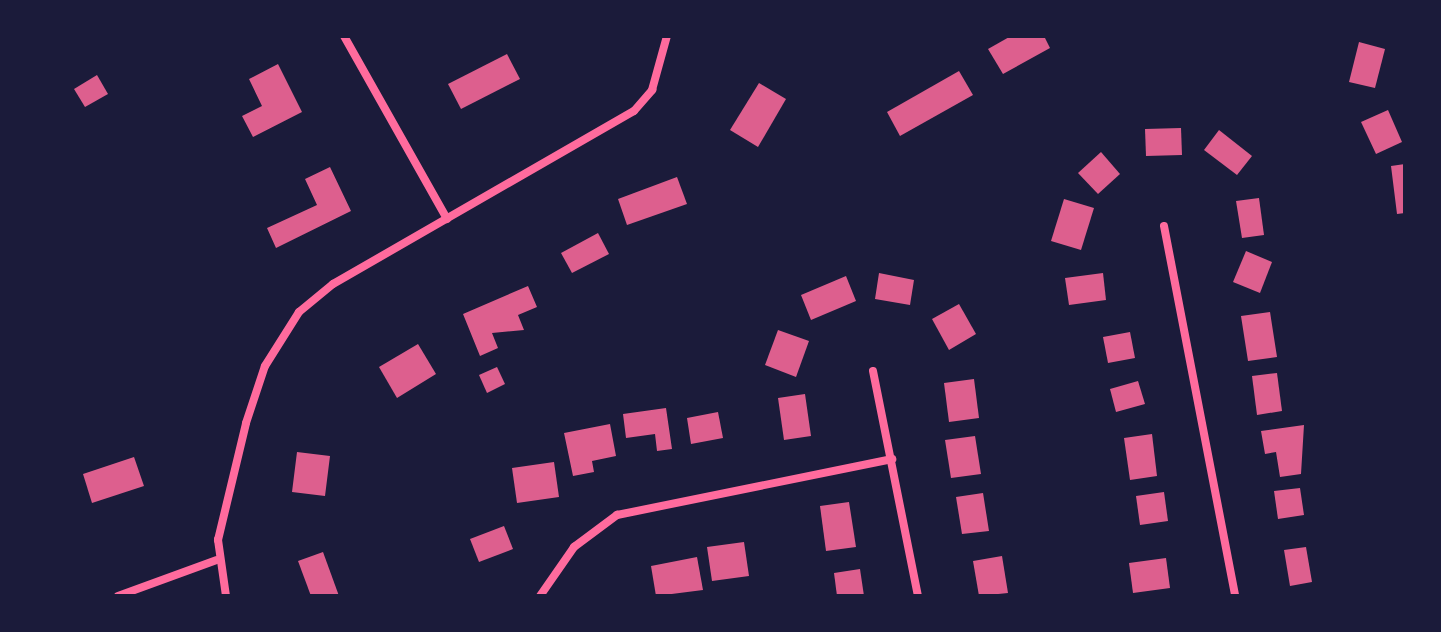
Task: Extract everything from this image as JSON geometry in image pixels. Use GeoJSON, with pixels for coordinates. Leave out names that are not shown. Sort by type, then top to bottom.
{"type":"FeatureCollection","features":[{"type":"Feature","properties":{"kind":"street"},"geometry":{"type":"LineString","coordinates":[[344,36],[447,219]]}},
{"type":"Feature","properties":{"kind":"street"},"geometry":{"type":"LineString","coordinates":[[226,596],[217,560],[246,423],[280,337],[333,284],[634,111],[655,84],[667,36]]}},
{"type":"Feature","properties":{"kind":"street"},"geometry":{"type":"LineString","coordinates":[[1164,226],[1235,596]]}},
{"type":"Feature","properties":{"kind":"street"},"geometry":{"type":"LineString","coordinates":[[873,371],[918,596]]}},
{"type":"Feature","properties":{"kind":"street"},"geometry":{"type":"LineString","coordinates":[[540,596],[574,547],[617,515],[892,459]]}},
{"type":"Feature","properties":{"kind":"street"},"geometry":{"type":"LineString","coordinates":[[118,596],[217,560]]}},
{"type":"Feature","properties":{"kind":"building"},"geometry":{"type":"Polygon","coordinates":[[[1011,36],[1044,36],[1050,48],[1003,74],[988,49],[1011,36]]]}},
{"type":"Feature","properties":{"kind":"building"},"geometry":{"type":"Polygon","coordinates":[[[1359,42],[1385,49],[1375,88],[1349,82],[1359,42]]]}},
{"type":"Feature","properties":{"kind":"building"},"geometry":{"type":"Polygon","coordinates":[[[507,54],[520,79],[461,109],[448,84],[507,54]]]}},
{"type":"Feature","properties":{"kind":"building"},"geometry":{"type":"Polygon","coordinates":[[[278,64],[302,112],[253,137],[242,116],[262,106],[249,79],[278,64]]]}},
{"type":"Feature","properties":{"kind":"building"},"geometry":{"type":"Polygon","coordinates":[[[959,71],[973,95],[900,136],[887,112],[959,71]]]}},
{"type":"Feature","properties":{"kind":"building"},"geometry":{"type":"Polygon","coordinates":[[[97,75],[108,94],[85,107],[74,89],[97,75]]]}},
{"type":"Feature","properties":{"kind":"building"},"geometry":{"type":"Polygon","coordinates":[[[759,83],[786,99],[758,147],[730,130],[759,83]]]}},
{"type":"Feature","properties":{"kind":"building"},"geometry":{"type":"Polygon","coordinates":[[[1388,110],[1402,142],[1376,154],[1361,122],[1388,110]]]}},
{"type":"Feature","properties":{"kind":"building"},"geometry":{"type":"Polygon","coordinates":[[[1181,128],[1182,155],[1146,156],[1145,129],[1181,128]]]}},
{"type":"Feature","properties":{"kind":"building"},"geometry":{"type":"Polygon","coordinates":[[[1219,130],[1252,156],[1237,175],[1204,150],[1219,130]]]}},
{"type":"Feature","properties":{"kind":"building"},"geometry":{"type":"Polygon","coordinates":[[[1101,152],[1120,174],[1098,194],[1078,173],[1101,152]]]}},
{"type":"Feature","properties":{"kind":"building"},"geometry":{"type":"Polygon","coordinates":[[[1405,164],[1405,213],[1397,214],[1391,166],[1405,164]]]}},
{"type":"Feature","properties":{"kind":"building"},"geometry":{"type":"Polygon","coordinates":[[[330,167],[351,211],[276,248],[267,228],[317,205],[305,179],[330,167]]]}},
{"type":"Feature","properties":{"kind":"building"},"geometry":{"type":"Polygon","coordinates":[[[677,177],[687,204],[627,225],[618,199],[677,177]]]}},
{"type":"Feature","properties":{"kind":"building"},"geometry":{"type":"Polygon","coordinates":[[[1259,198],[1264,235],[1242,238],[1236,201],[1259,198]]]}},
{"type":"Feature","properties":{"kind":"building"},"geometry":{"type":"Polygon","coordinates":[[[1064,199],[1094,208],[1081,250],[1051,241],[1064,199]]]}},
{"type":"Feature","properties":{"kind":"building"},"geometry":{"type":"Polygon","coordinates":[[[598,233],[609,254],[572,273],[561,253],[598,233]]]}},
{"type":"Feature","properties":{"kind":"building"},"geometry":{"type":"Polygon","coordinates":[[[1246,251],[1272,262],[1260,293],[1233,282],[1246,251]]]}},
{"type":"Feature","properties":{"kind":"building"},"geometry":{"type":"Polygon","coordinates":[[[879,273],[914,280],[910,305],[875,299],[879,273]]]}},
{"type":"Feature","properties":{"kind":"building"},"geometry":{"type":"Polygon","coordinates":[[[1103,273],[1106,300],[1069,305],[1065,278],[1103,273]]]}},
{"type":"Feature","properties":{"kind":"building"},"geometry":{"type":"Polygon","coordinates":[[[846,276],[856,301],[811,320],[801,295],[846,276]]]}},
{"type":"Feature","properties":{"kind":"building"},"geometry":{"type":"Polygon","coordinates":[[[528,286],[537,307],[518,315],[524,330],[492,333],[498,348],[480,356],[463,314],[528,286]]]}},
{"type":"Feature","properties":{"kind":"building"},"geometry":{"type":"Polygon","coordinates":[[[959,304],[976,334],[949,350],[932,319],[959,304]]]}},
{"type":"Feature","properties":{"kind":"building"},"geometry":{"type":"Polygon","coordinates":[[[1270,312],[1277,357],[1248,361],[1241,316],[1270,312]]]}},
{"type":"Feature","properties":{"kind":"building"},"geometry":{"type":"Polygon","coordinates":[[[778,330],[809,341],[796,377],[765,365],[778,330]]]}},
{"type":"Feature","properties":{"kind":"building"},"geometry":{"type":"Polygon","coordinates":[[[1130,332],[1135,358],[1108,363],[1103,337],[1130,332]]]}},
{"type":"Feature","properties":{"kind":"building"},"geometry":{"type":"Polygon","coordinates":[[[418,344],[436,374],[397,398],[379,367],[418,344]]]}},
{"type":"Feature","properties":{"kind":"building"},"geometry":{"type":"Polygon","coordinates":[[[497,367],[505,384],[487,393],[479,375],[497,367]]]}},
{"type":"Feature","properties":{"kind":"building"},"geometry":{"type":"Polygon","coordinates":[[[1277,373],[1282,411],[1257,415],[1252,376],[1277,373]]]}},
{"type":"Feature","properties":{"kind":"building"},"geometry":{"type":"Polygon","coordinates":[[[974,379],[979,418],[949,422],[944,383],[974,379]]]}},
{"type":"Feature","properties":{"kind":"building"},"geometry":{"type":"Polygon","coordinates":[[[1138,381],[1145,404],[1116,412],[1110,389],[1138,381]]]}},
{"type":"Feature","properties":{"kind":"building"},"geometry":{"type":"Polygon","coordinates":[[[805,394],[811,436],[784,440],[778,398],[805,394]]]}},
{"type":"Feature","properties":{"kind":"building"},"geometry":{"type":"Polygon","coordinates":[[[666,408],[672,449],[657,451],[655,434],[626,438],[623,414],[666,408]]]}},
{"type":"Feature","properties":{"kind":"building"},"geometry":{"type":"Polygon","coordinates":[[[718,412],[723,438],[691,444],[687,418],[718,412]]]}},
{"type":"Feature","properties":{"kind":"building"},"geometry":{"type":"Polygon","coordinates":[[[610,424],[616,456],[592,461],[594,472],[573,476],[564,433],[610,424]]]}},
{"type":"Feature","properties":{"kind":"building"},"geometry":{"type":"Polygon","coordinates":[[[1304,425],[1301,474],[1280,477],[1276,452],[1265,454],[1261,431],[1304,425]]]}},
{"type":"Feature","properties":{"kind":"building"},"geometry":{"type":"Polygon","coordinates":[[[1152,434],[1157,476],[1130,480],[1124,438],[1152,434]]]}},
{"type":"Feature","properties":{"kind":"building"},"geometry":{"type":"Polygon","coordinates":[[[975,436],[981,474],[951,478],[945,440],[975,436]]]}},
{"type":"Feature","properties":{"kind":"building"},"geometry":{"type":"Polygon","coordinates":[[[297,452],[330,456],[325,496],[292,492],[297,452]]]}},
{"type":"Feature","properties":{"kind":"building"},"geometry":{"type":"Polygon","coordinates":[[[134,457],[144,486],[92,503],[83,474],[134,457]]]}},
{"type":"Feature","properties":{"kind":"building"},"geometry":{"type":"Polygon","coordinates":[[[554,462],[559,497],[517,503],[512,468],[554,462]]]}},
{"type":"Feature","properties":{"kind":"building"},"geometry":{"type":"Polygon","coordinates":[[[1300,488],[1304,515],[1278,519],[1274,491],[1300,488]]]}},
{"type":"Feature","properties":{"kind":"building"},"geometry":{"type":"Polygon","coordinates":[[[1164,492],[1168,521],[1140,525],[1136,496],[1164,492]]]}},
{"type":"Feature","properties":{"kind":"building"},"geometry":{"type":"Polygon","coordinates":[[[983,493],[989,531],[962,534],[956,497],[983,493]]]}},
{"type":"Feature","properties":{"kind":"building"},"geometry":{"type":"Polygon","coordinates":[[[849,502],[856,547],[826,551],[820,506],[849,502]]]}},
{"type":"Feature","properties":{"kind":"building"},"geometry":{"type":"Polygon","coordinates":[[[504,526],[513,549],[479,562],[470,539],[504,526]]]}},
{"type":"Feature","properties":{"kind":"building"},"geometry":{"type":"Polygon","coordinates":[[[744,542],[749,576],[712,581],[707,547],[744,542]]]}},
{"type":"Feature","properties":{"kind":"building"},"geometry":{"type":"Polygon","coordinates":[[[1306,547],[1312,582],[1290,586],[1284,550],[1306,547]]]}},
{"type":"Feature","properties":{"kind":"building"},"geometry":{"type":"Polygon","coordinates":[[[323,552],[339,596],[311,596],[298,561],[323,552]]]}},
{"type":"Feature","properties":{"kind":"building"},"geometry":{"type":"Polygon","coordinates":[[[1002,556],[1008,593],[979,596],[973,561],[1002,556]]]}},
{"type":"Feature","properties":{"kind":"building"},"geometry":{"type":"Polygon","coordinates":[[[697,557],[703,590],[656,596],[651,566],[697,557]]]}},
{"type":"Feature","properties":{"kind":"building"},"geometry":{"type":"Polygon","coordinates":[[[1166,558],[1170,588],[1133,593],[1129,563],[1166,558]]]}},
{"type":"Feature","properties":{"kind":"building"},"geometry":{"type":"Polygon","coordinates":[[[860,569],[864,596],[837,596],[834,573],[860,569]]]}}]}
